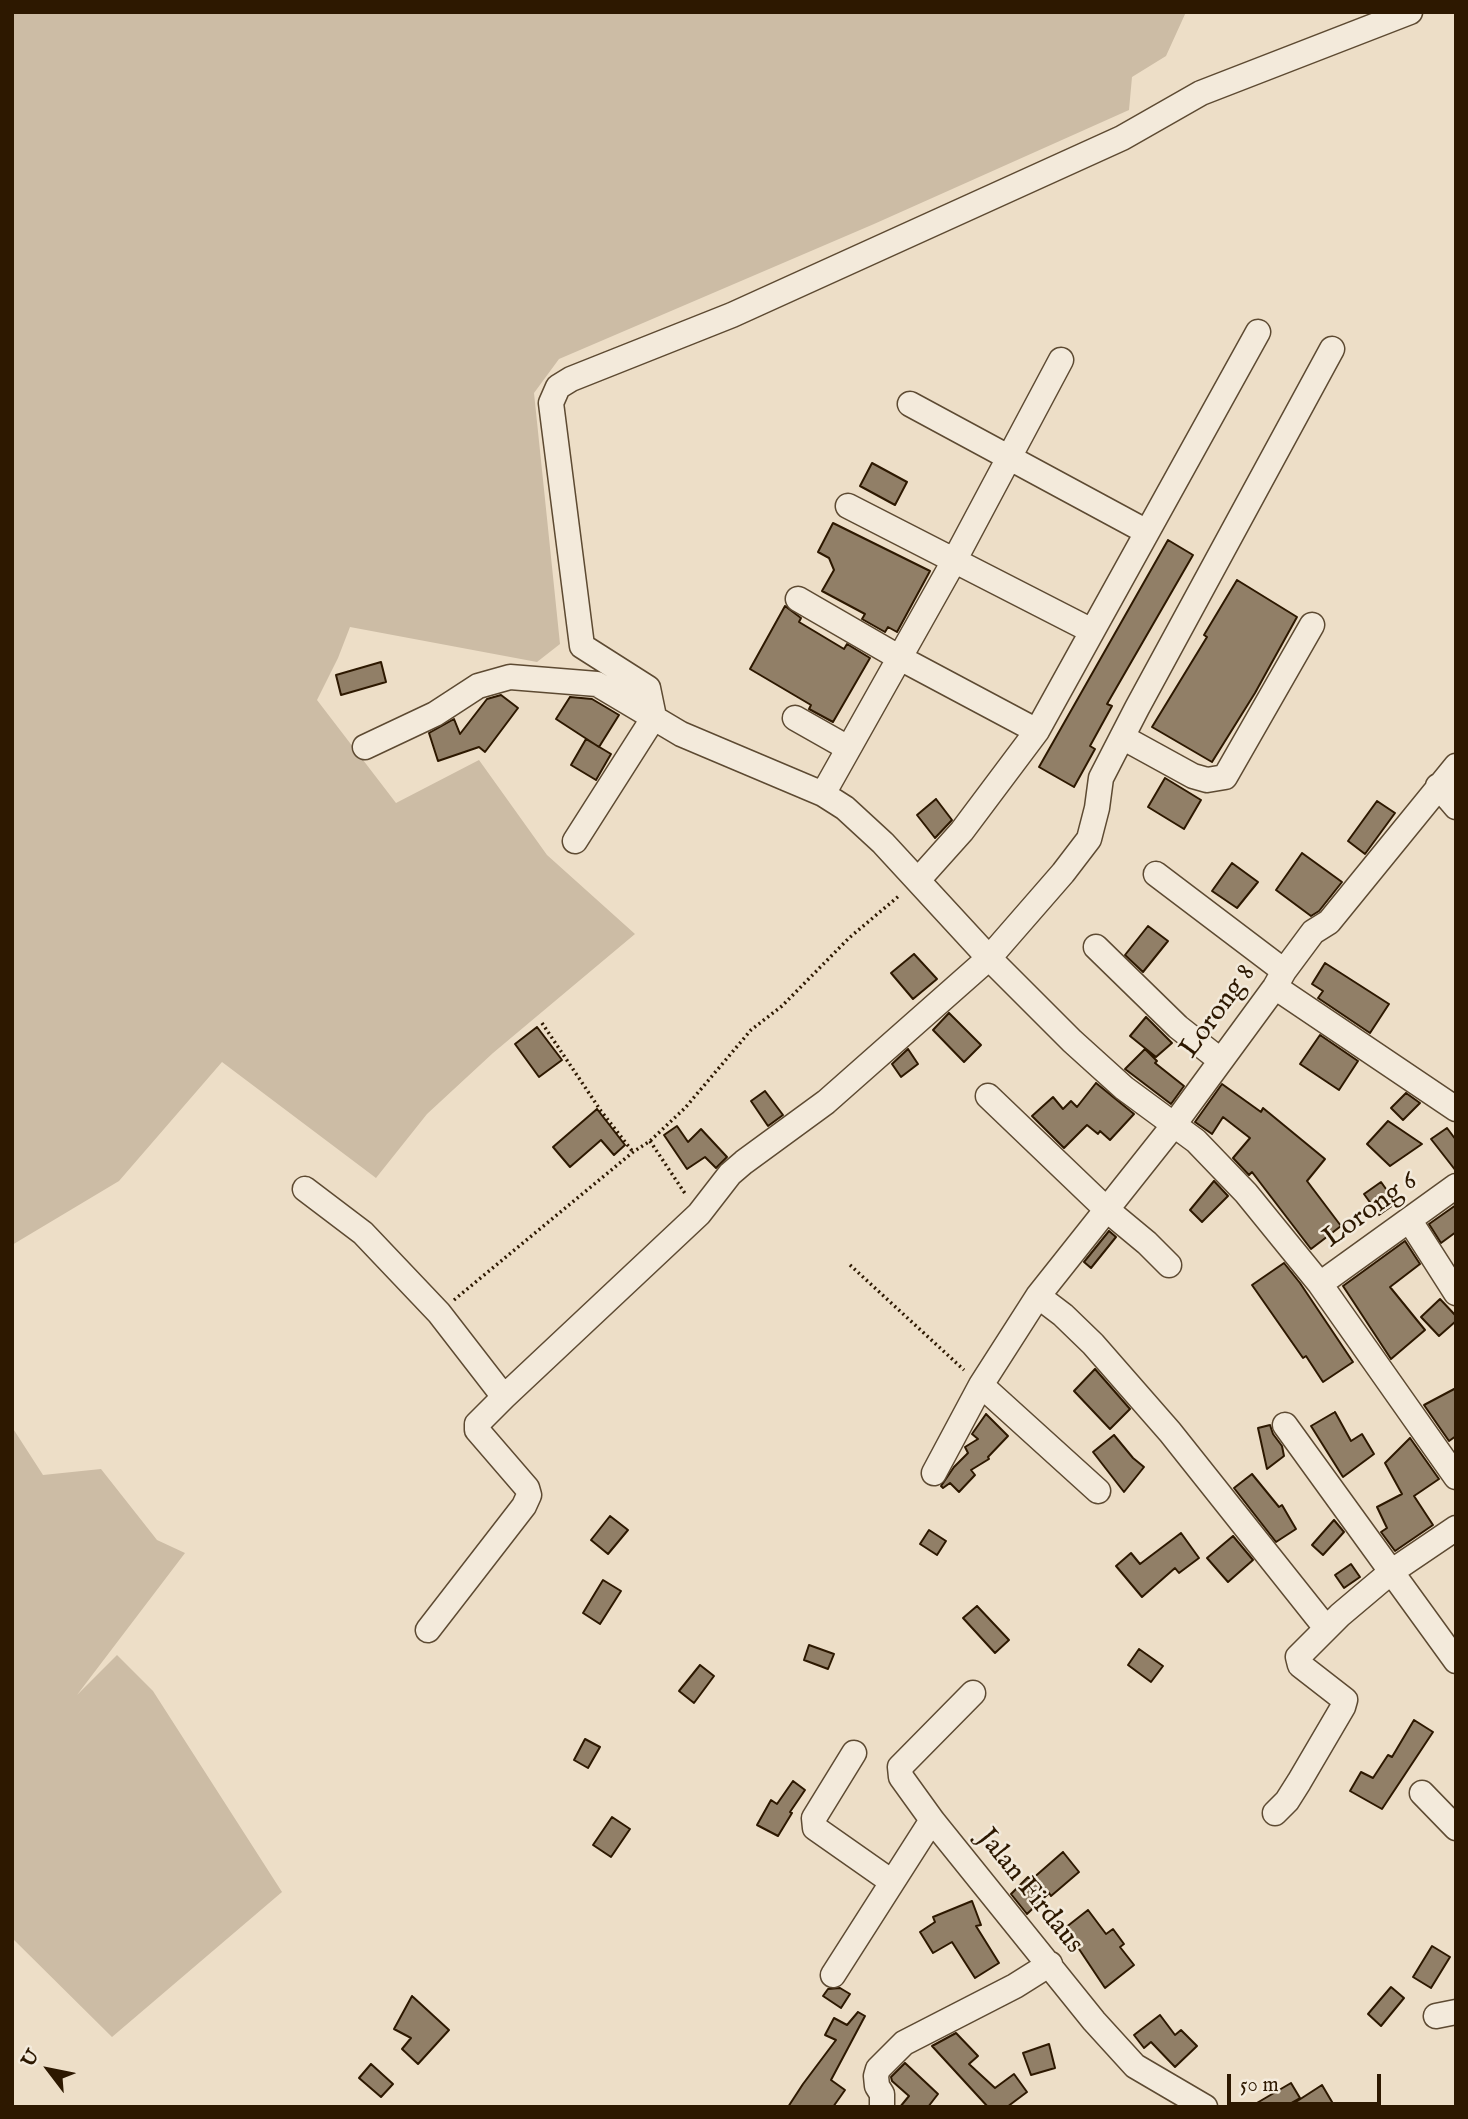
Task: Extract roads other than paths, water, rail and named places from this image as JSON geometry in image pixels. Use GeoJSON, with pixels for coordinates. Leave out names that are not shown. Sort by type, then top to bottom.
{"type":"FeatureCollection","features":[{"type":"Feature","properties":{"kind":"street"},"geometry":{"type":"LineString","coordinates":[[575,841],[654,717],[648,688],[582,646],[551,402],[558,387],[571,379],[732,315],[1097,150],[1201,93],[1410,12]]}},
{"type":"Feature","properties":{"kind":"street"},"geometry":{"type":"LineString","coordinates":[[919,879],[962,831],[1037,731],[1258,332]]}},
{"type":"Feature","properties":{"kind":"street"},"geometry":{"type":"LineString","coordinates":[[428,1630],[524,1506],[529,1495],[527,1488],[477,1430],[477,1424],[699,1214],[730,1174],[827,1102],[989,958],[1036,906],[1089,839],[1101,778],[1332,349]]}},
{"type":"Feature","properties":{"kind":"street"},"geometry":{"type":"LineString","coordinates":[[822,794],[954,561],[1061,360]]}},
{"type":"Feature","properties":{"kind":"street"},"geometry":{"type":"LineString","coordinates":[[910,404],[1147,532]]}},
{"type":"Feature","properties":{"kind":"street"},"geometry":{"type":"LineString","coordinates":[[848,506],[1093,631]]}},
{"type":"Feature","properties":{"kind":"street"},"geometry":{"type":"LineString","coordinates":[[798,599],[900,658],[1037,731]]}},
{"type":"Feature","properties":{"kind":"street"},"geometry":{"type":"LineString","coordinates":[[1122,737],[1194,776],[1208,780],[1225,777],[1312,625]]}},
{"type":"Feature","properties":{"kind":"street"},"geometry":{"type":"LineString","coordinates":[[365,747],[435,714],[478,686],[510,677],[597,684],[681,734],[822,794],[845,808],[919,879],[989,958],[1080,1049],[1125,1088],[1196,1141],[1246,1193],[1320,1284],[1456,1478]]}},
{"type":"Feature","properties":{"kind":"street"},"geometry":{"type":"LineString","coordinates":[[795,718],[848,748]]}},
{"type":"Feature","properties":{"kind":"street","name":"Lorong 8"},"geometry":{"type":"LineString","coordinates":[[934,1473],[981,1385],[1038,1296],[1173,1126],[1312,932],[1329,922],[1456,766]]}},
{"type":"Feature","properties":{"kind":"street"},"geometry":{"type":"LineString","coordinates":[[1438,786],[1456,807]]}},
{"type":"Feature","properties":{"kind":"street"},"geometry":{"type":"LineString","coordinates":[[1156,874],[1280,979],[1456,1109]]}},
{"type":"Feature","properties":{"kind":"street"},"geometry":{"type":"LineString","coordinates":[[1096,947],[1178,1027],[1220,1060]]}},
{"type":"Feature","properties":{"kind":"street"},"geometry":{"type":"LineString","coordinates":[[988,1096],[1169,1265]]}},
{"type":"Feature","properties":{"kind":"street","name":"Lorong 6"},"geometry":{"type":"LineString","coordinates":[[1320,1284],[1456,1186]]}},
{"type":"Feature","properties":{"kind":"street"},"geometry":{"type":"LineString","coordinates":[[305,1189],[363,1233],[439,1313],[504,1397]]}},
{"type":"Feature","properties":{"kind":"street"},"geometry":{"type":"LineString","coordinates":[[1410,1221],[1456,1293]]}},
{"type":"Feature","properties":{"kind":"street"},"geometry":{"type":"LineString","coordinates":[[1038,1296],[1063,1315],[1093,1344],[1161,1422],[1326,1628]]}},
{"type":"Feature","properties":{"kind":"street"},"geometry":{"type":"LineString","coordinates":[[981,1385],[1098,1491]]}},
{"type":"Feature","properties":{"kind":"street"},"geometry":{"type":"LineString","coordinates":[[1285,1425],[1456,1661]]}},
{"type":"Feature","properties":{"kind":"street"},"geometry":{"type":"LineString","coordinates":[[1275,1814],[1300,1782],[1345,1700],[1300,1665],[1298,1657],[1326,1628],[1391,1572],[1456,1528]]}},
{"type":"Feature","properties":{"kind":"street","name":"Jalan Firdaus"},"geometry":{"type":"LineString","coordinates":[[973,1693],[900,1767],[901,1777],[932,1820],[1094,2021],[1135,2066],[1205,2107]]}},
{"type":"Feature","properties":{"kind":"street"},"geometry":{"type":"LineString","coordinates":[[854,1753],[814,1818],[815,1828],[892,1882]]}},
{"type":"Feature","properties":{"kind":"street"},"geometry":{"type":"LineString","coordinates":[[1422,1793],[1456,1828]]}},
{"type":"Feature","properties":{"kind":"street"},"geometry":{"type":"LineString","coordinates":[[833,1975],[932,1820]]}},
{"type":"Feature","properties":{"kind":"street"},"geometry":{"type":"LineString","coordinates":[[882,2107],[882,2094],[877,2086],[878,2069],[904,2043],[1015,1986],[1050,1964]]}}]}
